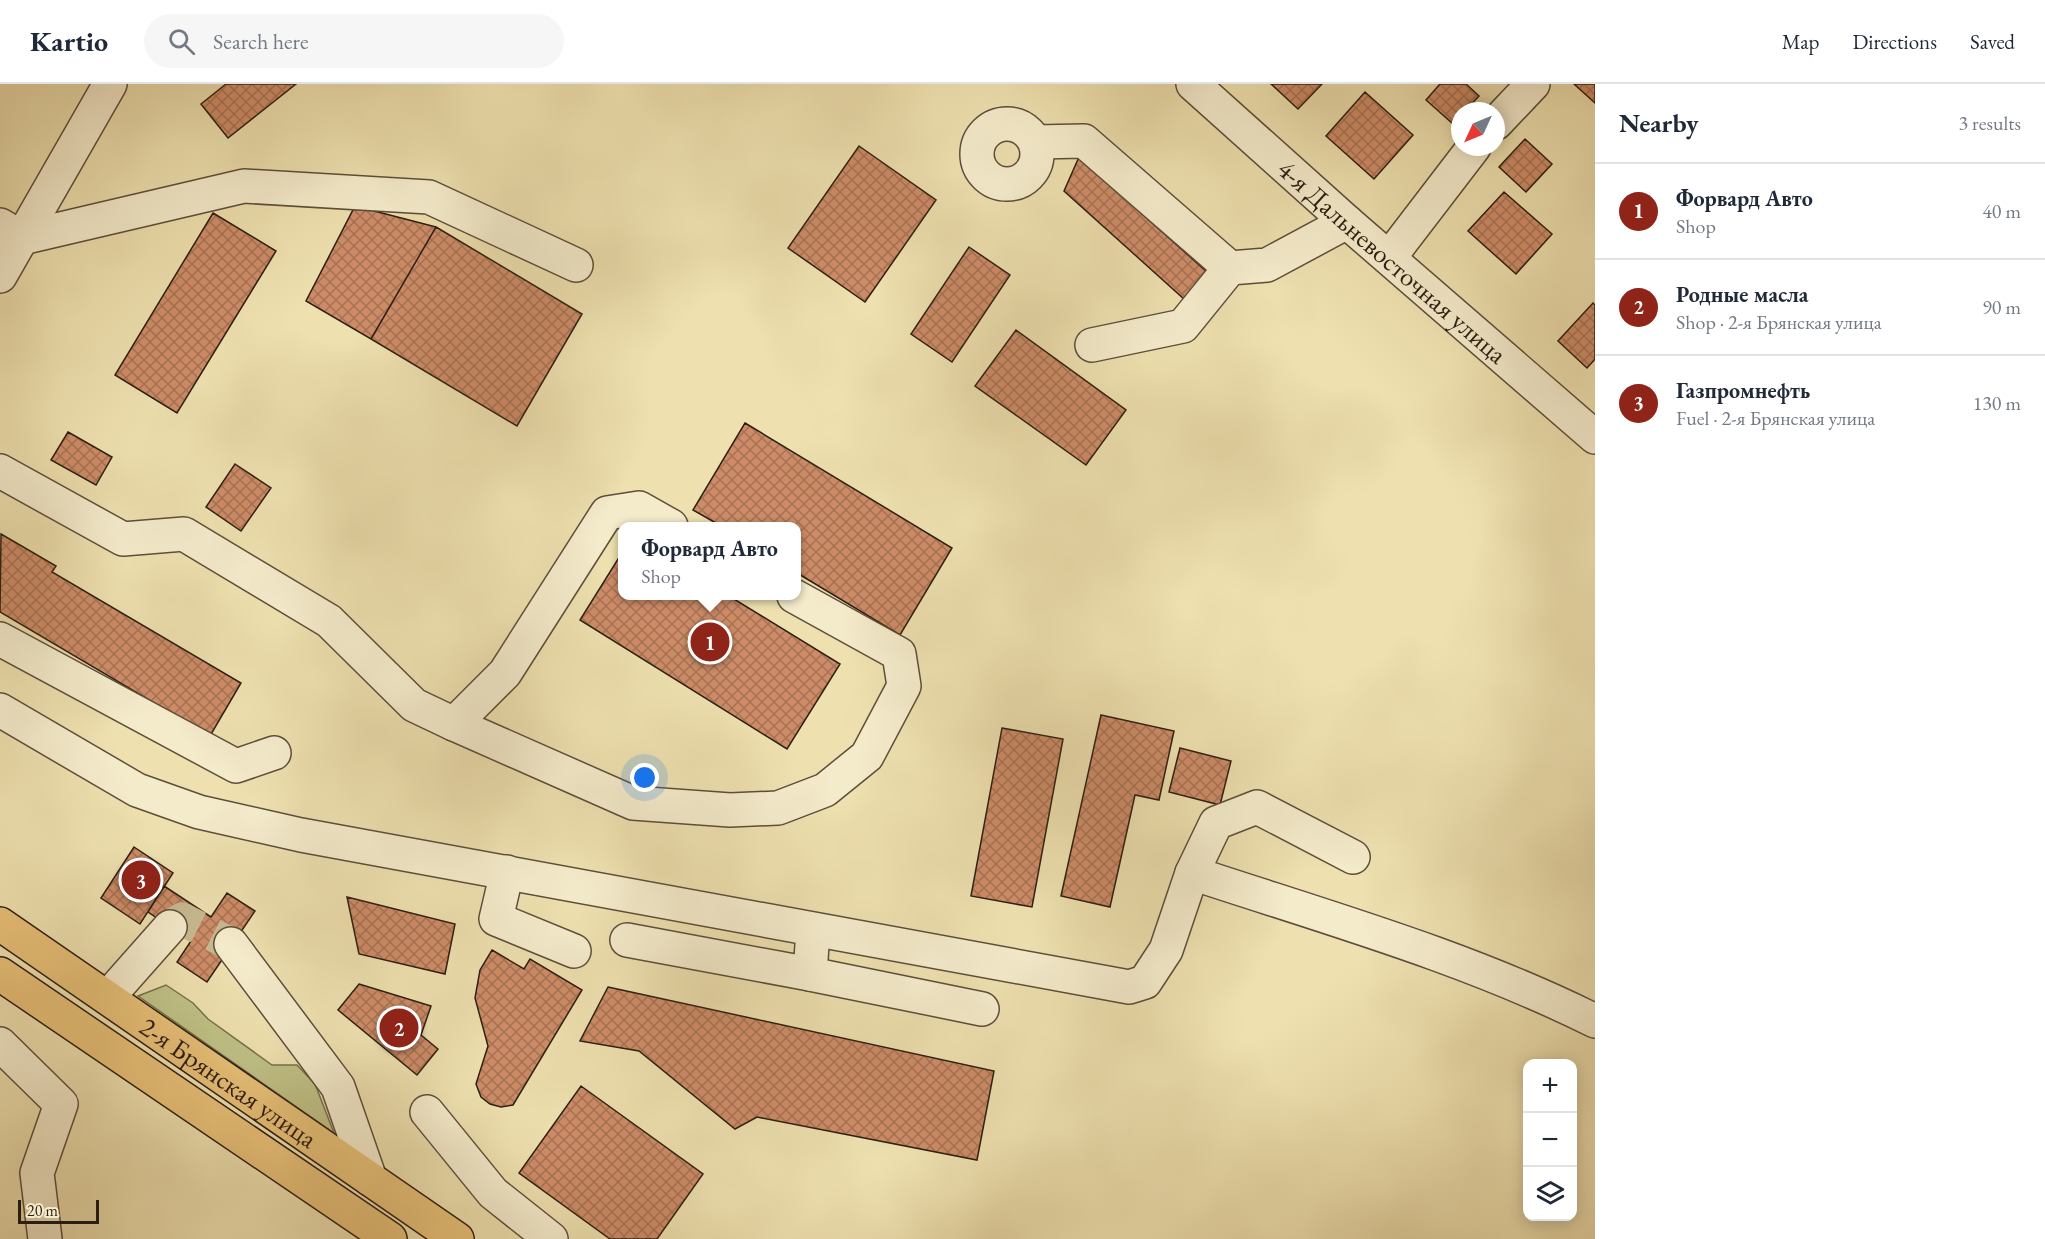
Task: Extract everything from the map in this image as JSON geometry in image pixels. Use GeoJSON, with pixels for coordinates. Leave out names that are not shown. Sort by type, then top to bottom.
{"type":"FeatureCollection","features":[{"type":"Feature","properties":{"kind":"main road","name":"2-я Брянская улица"},"geometry":{"type":"LineString","coordinates":[[0,924],[457,1239]]}},
{"type":"Feature","properties":{"kind":"main road","name":"2-я Брянская улица"},"geometry":{"type":"LineString","coordinates":[[0,974],[390,1239]]}},
{"type":"Feature","properties":{"kind":"street"},"geometry":{"type":"LineString","coordinates":[[0,276],[11,231],[110,84]]}},
{"type":"Feature","properties":{"kind":"street","name":"4-я Дальневосточная улица"},"geometry":{"type":"LineString","coordinates":[[1193,84],[1389,258],[1590,423]]}},
{"type":"Feature","properties":{"kind":"street"},"geometry":{"type":"LineString","coordinates":[[1505,114],[1533,84]]}},
{"type":"Feature","properties":{"kind":"street"},"geometry":{"type":"LineString","coordinates":[[1035,142],[1083,141],[1230,268],[1267,265],[1347,222]]}},
{"type":"Feature","properties":{"kind":"street"},"geometry":{"type":"LineString","coordinates":[[1389,258],[1467,156]]}},
{"type":"Feature","properties":{"kind":"street"},"geometry":{"type":"LineString","coordinates":[[11,231],[244,186],[429,197],[576,265]]}},
{"type":"Feature","properties":{"kind":"street"},"geometry":{"type":"LineString","coordinates":[[1092,345],[1184,326],[1230,268]]}},
{"type":"Feature","properties":{"kind":"street"},"geometry":{"type":"LineString","coordinates":[[0,471],[123,539],[184,534],[329,621],[414,705],[633,803],[730,810],[778,808],[825,790],[867,756],[904,686],[899,654],[801,600]]}},
{"type":"Feature","properties":{"kind":"street"},"geometry":{"type":"LineString","coordinates":[[454,724],[505,673],[608,513],[639,508],[664,522]]}},
{"type":"Feature","properties":{"kind":"street"},"geometry":{"type":"LineString","coordinates":[[0,639],[236,766],[274,753]]}},
{"type":"Feature","properties":{"kind":"street"},"geometry":{"type":"LineString","coordinates":[[1,711],[137,790],[199,812],[302,835],[1129,987],[1145,982],[1166,950],[1192,873],[1216,823],[1257,807],[1353,857]]}},
{"type":"Feature","properties":{"kind":"street"},"geometry":{"type":"LineString","coordinates":[[507,872],[496,919],[574,951]]}},
{"type":"Feature","properties":{"kind":"street"},"geometry":{"type":"LineString","coordinates":[[1192,873],[1456,960],[1554,1000],[1595,1021]]}},
{"type":"Feature","properties":{"kind":"street"},"geometry":{"type":"LineString","coordinates":[[108,998],[170,927]]}},
{"type":"Feature","properties":{"kind":"street"},"geometry":{"type":"LineString","coordinates":[[810,974],[813,930]]}},
{"type":"Feature","properties":{"kind":"street"},"geometry":{"type":"LineString","coordinates":[[627,940],[982,1009]]}},
{"type":"Feature","properties":{"kind":"street"},"geometry":{"type":"LineString","coordinates":[[231,944],[338,1087],[370,1179]]}},
{"type":"Feature","properties":{"kind":"street"},"geometry":{"type":"LineString","coordinates":[[0,1044],[61,1104],[38,1173],[45,1239]]}},
{"type":"Feature","properties":{"kind":"street"},"geometry":{"type":"LineString","coordinates":[[427,1112],[493,1193],[551,1239]]}},
{"type":"Feature","properties":{"kind":"green space"},"geometry":{"type":"Polygon","coordinates":[[[166,985],[193,1003],[208,1019],[272,1065],[297,1065],[315,1084],[334,1133],[138,996],[166,985]]]}},
{"type":"Feature","properties":{"kind":"building"},"geometry":{"type":"Polygon","coordinates":[[[226,84],[296,84],[228,138],[201,104],[226,84]]]}},
{"type":"Feature","properties":{"kind":"building"},"geometry":{"type":"Polygon","coordinates":[[[1271,84],[1322,84],[1298,109],[1271,84]]]}},
{"type":"Feature","properties":{"kind":"building"},"geometry":{"type":"Polygon","coordinates":[[[1440,84],[1466,84],[1479,96],[1473,102],[1451,102],[1451,122],[1426,100],[1440,84]]]}},
{"type":"Feature","properties":{"kind":"building"},"geometry":{"type":"Polygon","coordinates":[[[1574,84],[1595,84],[1595,103],[1574,84]]]}},
{"type":"Feature","properties":{"kind":"building"},"geometry":{"type":"Polygon","coordinates":[[[1365,92],[1413,135],[1374,179],[1326,136],[1365,92]]]}},
{"type":"Feature","properties":{"kind":"building"},"geometry":{"type":"Polygon","coordinates":[[[1525,139],[1552,164],[1526,192],[1499,167],[1525,139]]]}},
{"type":"Feature","properties":{"kind":"building"},"geometry":{"type":"Polygon","coordinates":[[[859,146],[936,200],[865,302],[788,248],[859,146]]]}},
{"type":"Feature","properties":{"kind":"building"},"geometry":{"type":"Polygon","coordinates":[[[1079,157],[1208,273],[1185,300],[1064,191],[1079,157]]]}},
{"type":"Feature","properties":{"kind":"building"},"geometry":{"type":"Polygon","coordinates":[[[1504,192],[1552,234],[1516,274],[1468,231],[1504,192]]]}},
{"type":"Feature","properties":{"kind":"building"},"geometry":{"type":"Polygon","coordinates":[[[355,206],[436,227],[371,339],[306,301],[355,206]]]}},
{"type":"Feature","properties":{"kind":"building"},"geometry":{"type":"Polygon","coordinates":[[[213,213],[276,251],[177,413],[115,375],[213,213]]]}},
{"type":"Feature","properties":{"kind":"building"},"geometry":{"type":"Polygon","coordinates":[[[436,227],[582,314],[517,426],[371,339],[436,227]]]}},
{"type":"Feature","properties":{"kind":"building"},"geometry":{"type":"Polygon","coordinates":[[[969,247],[1010,275],[952,362],[911,334],[969,247]]]}},
{"type":"Feature","properties":{"kind":"building"},"geometry":{"type":"Polygon","coordinates":[[[1593,303],[1595,305],[1595,359],[1587,368],[1558,341],[1593,303]]]}},
{"type":"Feature","properties":{"kind":"building"},"geometry":{"type":"Polygon","coordinates":[[[1016,330],[1126,410],[1086,465],[975,386],[1016,330]]]}},
{"type":"Feature","properties":{"kind":"building"},"geometry":{"type":"Polygon","coordinates":[[[745,423],[952,548],[900,635],[801,575],[801,522],[714,522],[693,510],[745,423]]]}},
{"type":"Feature","properties":{"kind":"building"},"geometry":{"type":"Polygon","coordinates":[[[68,432],[112,457],[96,485],[51,460],[68,432]]]}},
{"type":"Feature","properties":{"kind":"building"},"geometry":{"type":"Polygon","coordinates":[[[235,464],[271,488],[241,531],[206,507],[235,464]]]}},
{"type":"Feature","properties":{"kind":"building"},"geometry":{"type":"Polygon","coordinates":[[[1,534],[56,566],[52,572],[241,683],[210,736],[0,612],[1,534]]]}},
{"type":"Feature","properties":{"kind":"building"},"geometry":{"type":"Polygon","coordinates":[[[618,559],[618,600],[736,600],[840,664],[787,749],[580,620],[618,559]]]}},
{"type":"Feature","properties":{"kind":"building"},"geometry":{"type":"Polygon","coordinates":[[[1101,715],[1174,731],[1159,800],[1135,795],[1110,907],[1061,896],[1101,715]]]}},
{"type":"Feature","properties":{"kind":"building"},"geometry":{"type":"Polygon","coordinates":[[[1002,728],[1063,739],[1032,907],[971,896],[1002,728]]]}},
{"type":"Feature","properties":{"kind":"building"},"geometry":{"type":"Polygon","coordinates":[[[1180,748],[1231,761],[1220,805],[1169,792],[1180,748]]]}},
{"type":"Feature","properties":{"kind":"building"},"geometry":{"type":"Polygon","coordinates":[[[134,847],[173,873],[140,924],[101,898],[134,847]]]}},
{"type":"Feature","properties":{"kind":"building"},"geometry":{"type":"Polygon","coordinates":[[[164,886],[211,917],[227,893],[255,911],[207,982],[177,962],[191,941],[148,912],[164,886]]]}},
{"type":"Feature","properties":{"kind":"building"},"geometry":{"type":"Polygon","coordinates":[[[347,897],[455,924],[445,974],[359,954],[347,897]]]}},
{"type":"Feature","properties":{"kind":"building"},"geometry":{"type":"Polygon","coordinates":[[[492,950],[524,969],[530,959],[582,990],[513,1105],[501,1107],[490,1104],[481,1097],[476,1084],[488,1046],[475,998],[480,970],[492,950]]]}},
{"type":"Feature","properties":{"kind":"building"},"geometry":{"type":"Polygon","coordinates":[[[359,984],[431,1006],[421,1035],[438,1049],[417,1075],[338,1010],[359,984]]]}},
{"type":"Feature","properties":{"kind":"building"},"geometry":{"type":"Polygon","coordinates":[[[608,987],[994,1071],[977,1160],[757,1117],[735,1129],[639,1051],[580,1041],[608,987]]]}},
{"type":"Feature","properties":{"kind":"building"},"geometry":{"type":"Polygon","coordinates":[[[581,1086],[703,1174],[657,1239],[610,1239],[519,1173],[581,1086]]]}},
{"type":"Feature","properties":{"kind":"tunnel"},"geometry":{"type":"LineString","coordinates":[[170,927],[182,919],[231,944]]}},
{"type":"Feature","properties":{"kind":"place","name":"Форвард Авто"},"geometry":{"type":"Point","coordinates":[710,642]}},
{"type":"Feature","properties":{"kind":"place","name":"Газпромнефть"},"geometry":{"type":"Point","coordinates":[141,880]}},
{"type":"Feature","properties":{"kind":"place","name":"Родные масла"},"geometry":{"type":"Point","coordinates":[399,1028]}}]}
